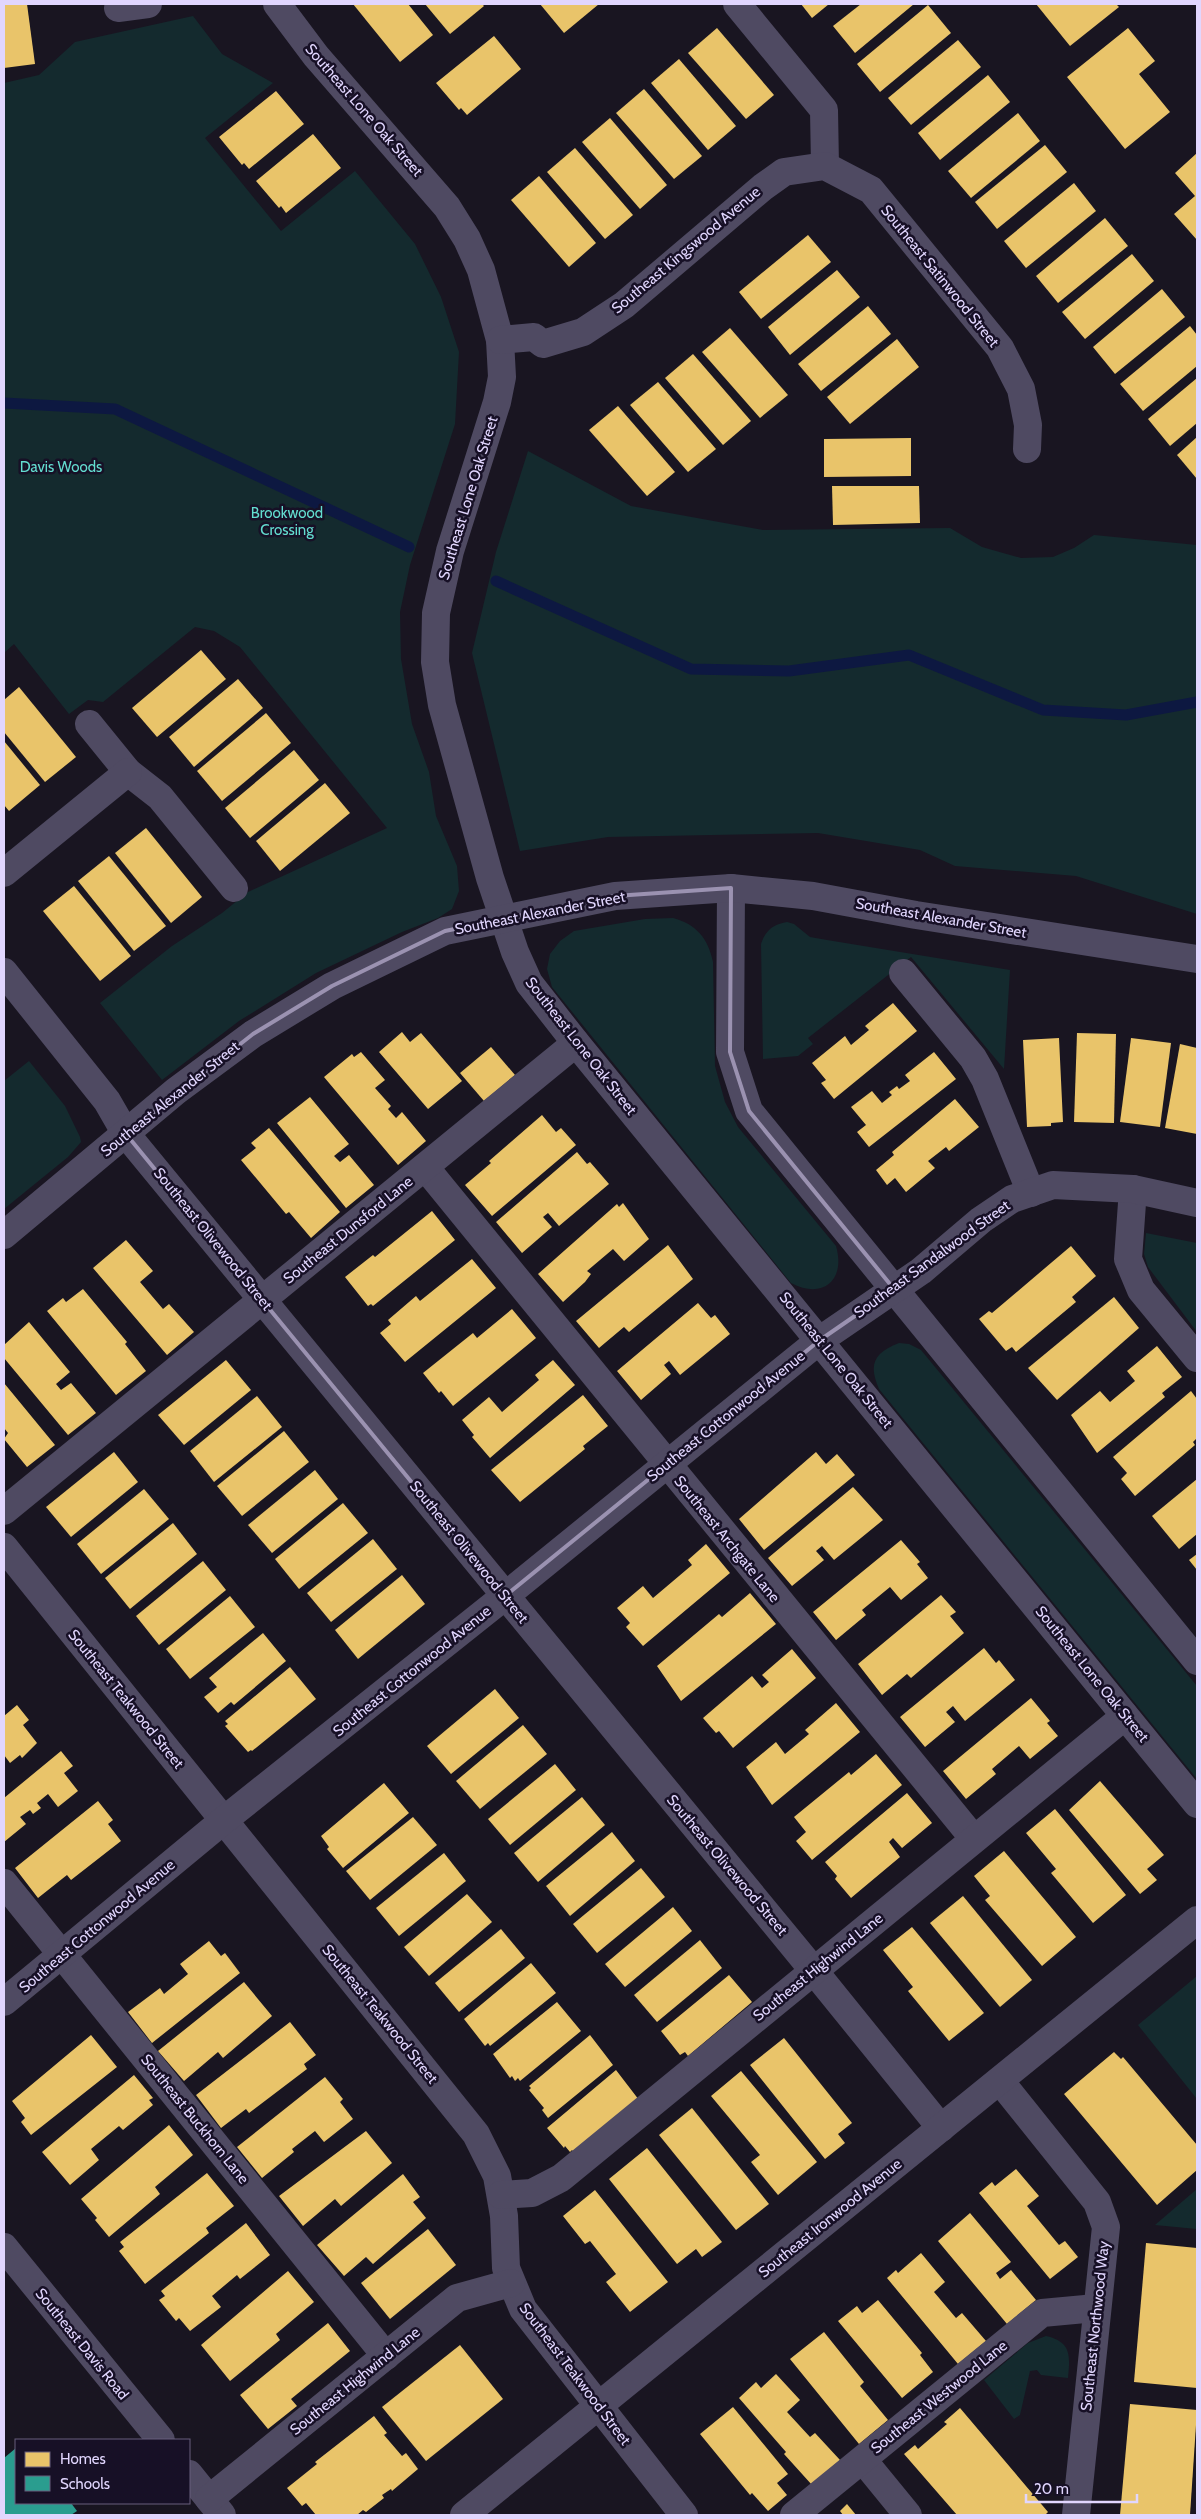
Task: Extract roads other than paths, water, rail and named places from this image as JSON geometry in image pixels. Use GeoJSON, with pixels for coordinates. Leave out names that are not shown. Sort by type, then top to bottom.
{"type":"FeatureCollection","features":[{"type":"Feature","properties":{"kind":"street"},"geometry":{"type":"LineString","coordinates":[[118,8],[148,4]]}},
{"type":"Feature","properties":{"kind":"street","name":"Southeast Lone Oak Street"},"geometry":{"type":"LineString","coordinates":[[277,4],[316,56],[447,207],[467,238],[481,270],[500,340],[502,377],[497,402],[450,551],[436,613],[434,639],[442,704],[504,919],[530,983],[576,1043],[1197,1804]]}},
{"type":"Feature","properties":{"kind":"street"},"geometry":{"type":"LineString","coordinates":[[738,4],[824,110],[825,166]]}},
{"type":"Feature","properties":{"kind":"street","name":"Southeast Kingswood Avenue"},"geometry":{"type":"LineString","coordinates":[[500,340],[534,337],[543,344],[583,332],[624,305],[763,187],[784,172],[825,166]]}},
{"type":"Feature","properties":{"kind":"street","name":"Southeast Satinwood Street"},"geometry":{"type":"LineString","coordinates":[[825,166],[871,190],[1000,348],[1021,389],[1028,425],[1027,449]]}},
{"type":"Feature","properties":{"kind":"street"},"geometry":{"type":"LineString","coordinates":[[89,724],[128,772],[160,796],[234,888]]}},
{"type":"Feature","properties":{"kind":"street"},"geometry":{"type":"LineString","coordinates":[[4,872],[128,772]]}},
{"type":"Feature","properties":{"kind":"street"},"geometry":{"type":"LineString","coordinates":[[731,888],[730,1052],[749,1111],[1197,1661]]}},
{"type":"Feature","properties":{"kind":"street","name":"Southeast Alexander Street"},"geometry":{"type":"LineString","coordinates":[[4,1235],[176,1091],[253,1034],[332,986],[445,931],[615,896],[731,888],[813,896],[916,915],[1197,959]]}},
{"type":"Feature","properties":{"kind":"street","name":"Southeast Olivewood Street"},"geometry":{"type":"LineString","coordinates":[[4,972],[107,1101],[126,1134],[941,2128]]}},
{"type":"Feature","properties":{"kind":"street"},"geometry":{"type":"LineString","coordinates":[[903,973],[977,1065],[985,1079],[1031,1193]]}},
{"type":"Feature","properties":{"kind":"street","name":"Southeast Dunsford Lane"},"geometry":{"type":"LineString","coordinates":[[4,1511],[576,1043]]}},
{"type":"Feature","properties":{"kind":"street","name":"Southeast Archgate Lane"},"geometry":{"type":"LineString","coordinates":[[425,1167],[974,1839]]}},
{"type":"Feature","properties":{"kind":"street","name":"Southeast Sandalwood Street"},"geometry":{"type":"LineString","coordinates":[[820,1340],[921,1271],[981,1220],[1012,1199],[1053,1185],[1133,1189],[1197,1203]]}},
{"type":"Feature","properties":{"kind":"street"},"geometry":{"type":"LineString","coordinates":[[1133,1189],[1128,1260],[1141,1290],[1197,1358]]}},
{"type":"Feature","properties":{"kind":"street","name":"Southeast Cottonwood Avenue"},"geometry":{"type":"LineString","coordinates":[[4,2002],[224,1820],[505,1596],[820,1340]]}},
{"type":"Feature","properties":{"kind":"street","name":"Southeast Teakwood Street"},"geometry":{"type":"LineString","coordinates":[[4,1547],[476,2134],[497,2176],[501,2195],[506,2268],[523,2310],[684,2515]]}},
{"type":"Feature","properties":{"kind":"street","name":"Southeast Highwind Lane"},"geometry":{"type":"LineString","coordinates":[[501,2195],[532,2193],[561,2178],[1125,1716]]}},
{"type":"Feature","properties":{"kind":"street","name":"Southeast Buckhorn Lane"},"geometry":{"type":"LineString","coordinates":[[4,1883],[386,2356]]}},
{"type":"Feature","properties":{"kind":"street","name":"Southeast Ironwood Avenue"},"geometry":{"type":"LineString","coordinates":[[464,2515],[1197,1920]]}},
{"type":"Feature","properties":{"kind":"street","name":"Southeast Northwood Way"},"geometry":{"type":"LineString","coordinates":[[1000,2081],[1097,2202],[1106,2227],[1096,2308],[1076,2515]]}},
{"type":"Feature","properties":{"kind":"street","name":"Southeast Davis Road"},"geometry":{"type":"LineString","coordinates":[[4,2247],[160,2439]]}},
{"type":"Feature","properties":{"kind":"street","name":"Southeast Highwind Lane"},"geometry":{"type":"LineString","coordinates":[[215,2507],[386,2356],[457,2298],[511,2283]]}},
{"type":"Feature","properties":{"kind":"street","name":"Southeast Westwood Lane"},"geometry":{"type":"LineString","coordinates":[[794,2515],[1042,2313],[1096,2308]]}},
{"type":"Feature","properties":{"kind":"street"},"geometry":{"type":"LineString","coordinates":[[863,2460],[908,2515]]}},
{"type":"Feature","properties":{"kind":"street"},"geometry":{"type":"LineString","coordinates":[[190,2475],[215,2507]]}},
{"type":"Feature","properties":{"kind":"waterway"},"geometry":{"type":"LineString","coordinates":[[4,403],[115,409],[409,547]]}},
{"type":"Feature","properties":{"kind":"waterway"},"geometry":{"type":"LineString","coordinates":[[496,581],[691,669],[789,671],[909,655],[1043,710],[1126,715],[1197,702]]}},
{"type":"Feature","properties":{"kind":"park label","name":"Davis Woods"},"geometry":{"type":"Point","coordinates":[61,467]}},
{"type":"Feature","properties":{"kind":"park label","name":"Brookwood Crossing"},"geometry":{"type":"Point","coordinates":[287,522]}}]}
